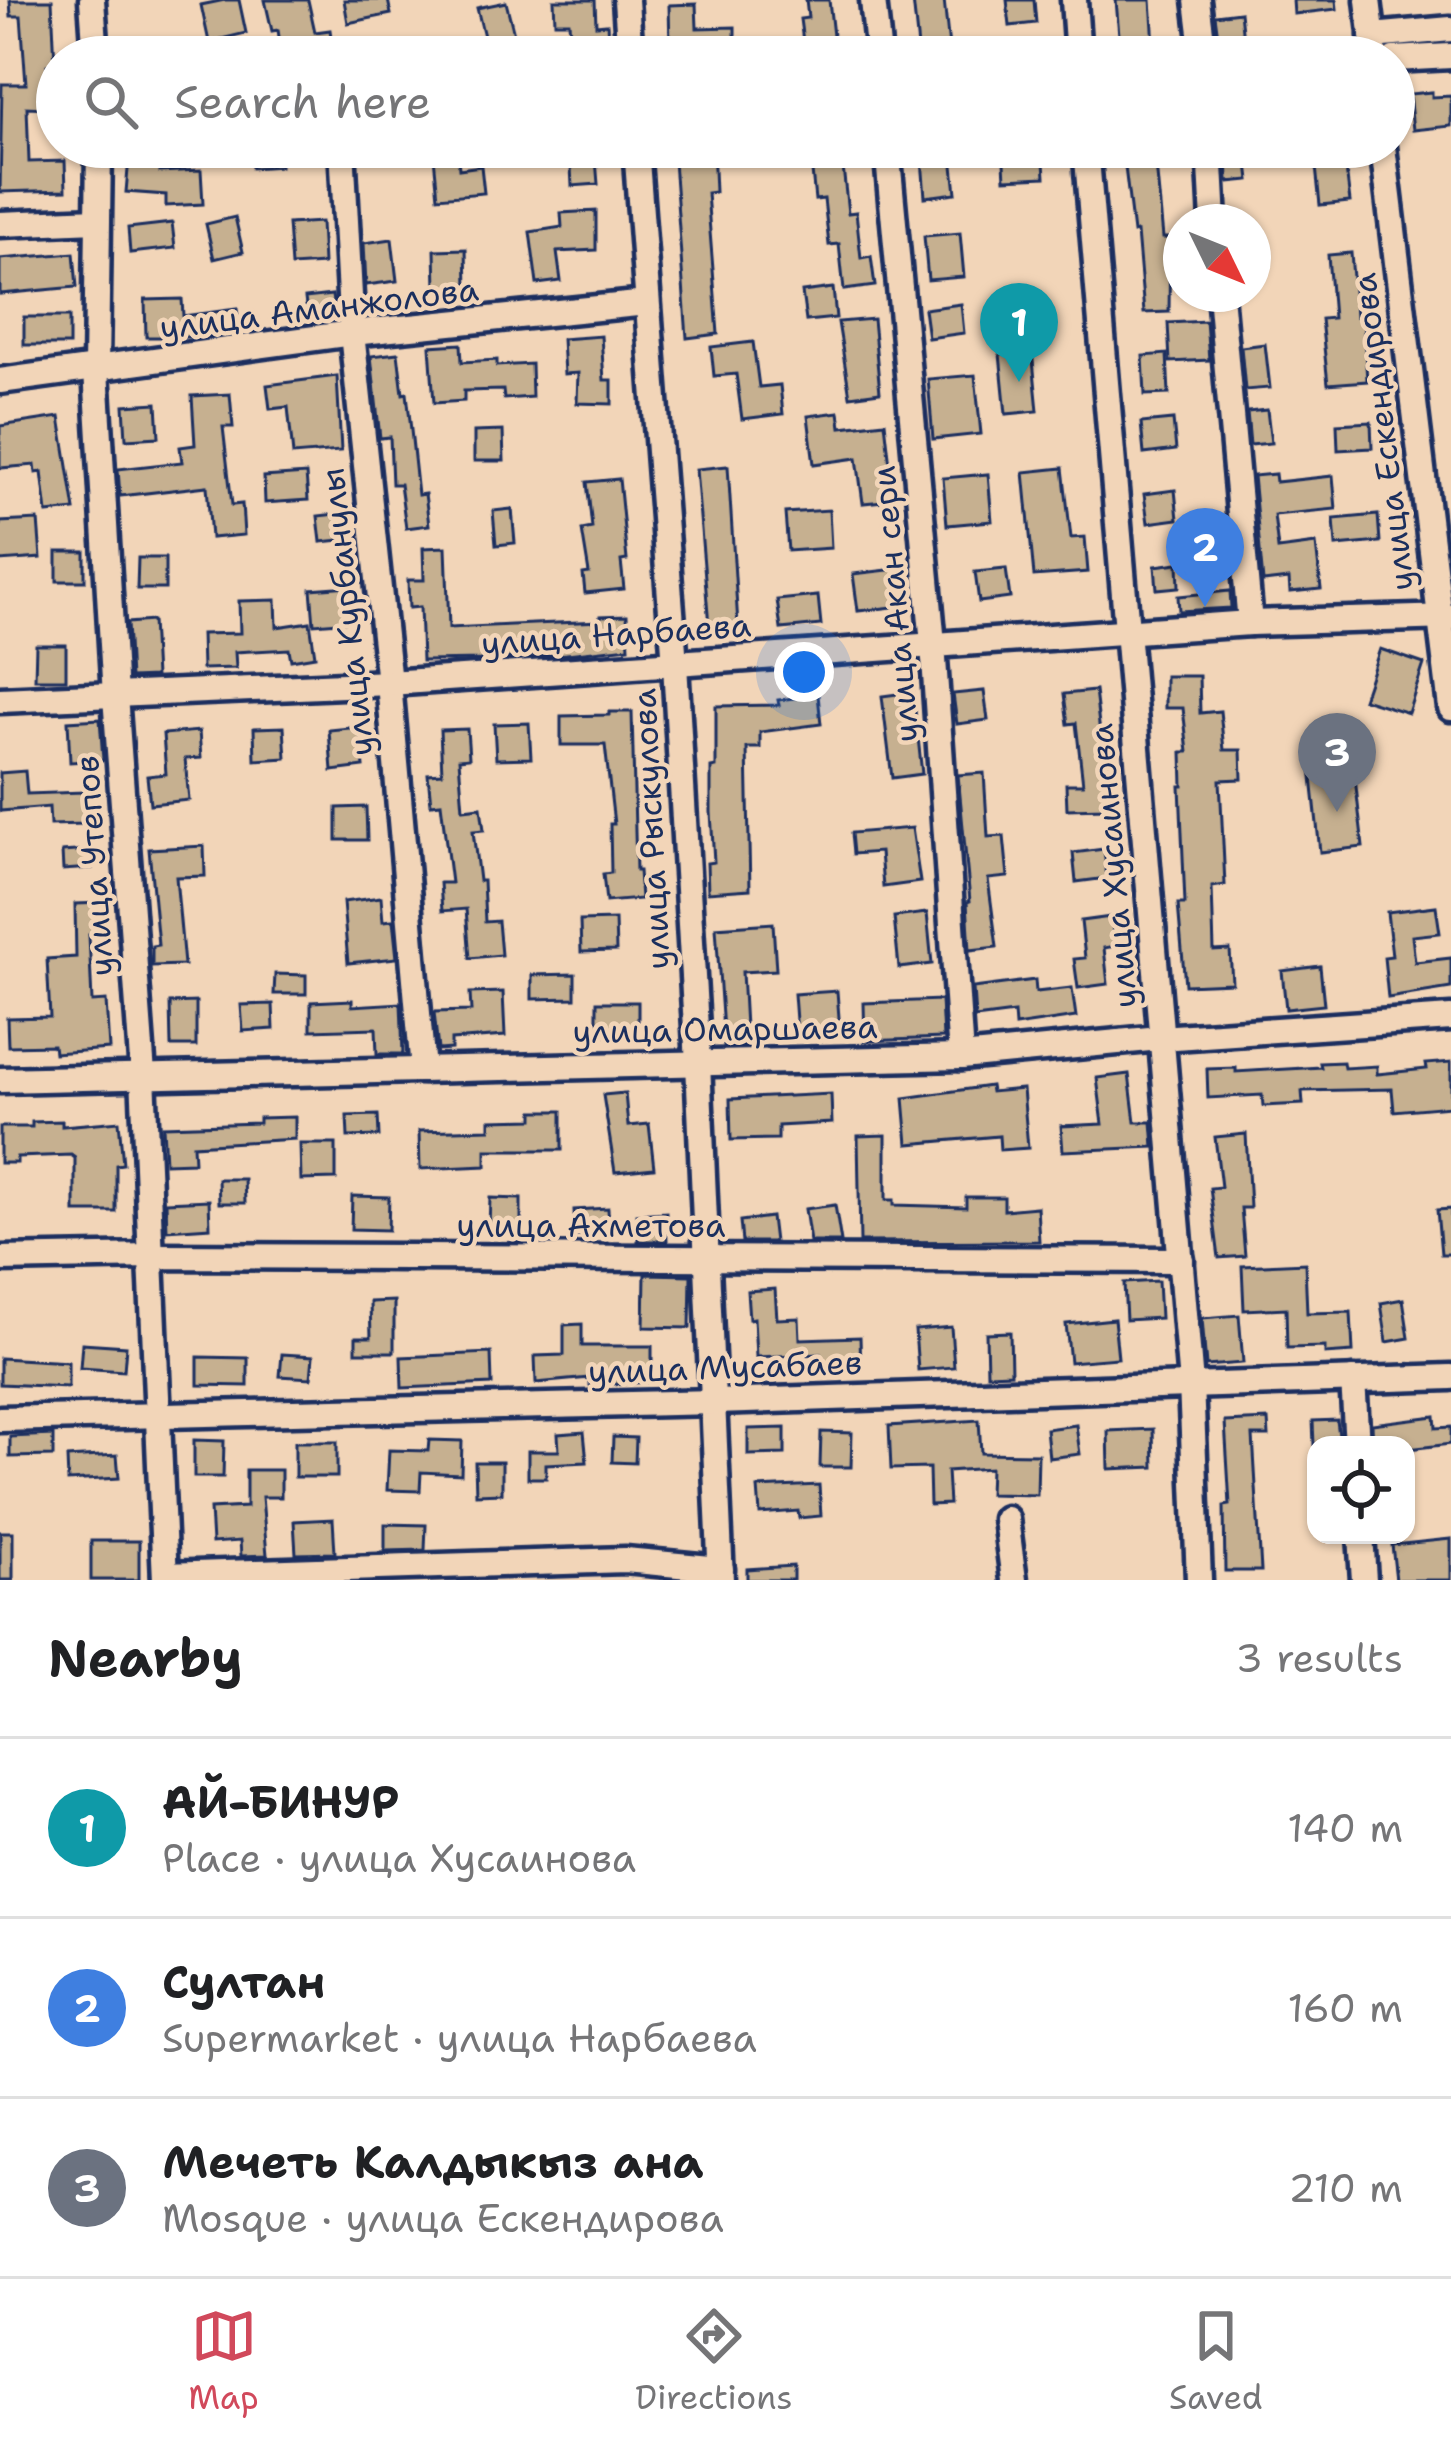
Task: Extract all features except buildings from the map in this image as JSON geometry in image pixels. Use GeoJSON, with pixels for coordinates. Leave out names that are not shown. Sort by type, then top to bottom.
{"type":"FeatureCollection","features":[{"type":"Feature","properties":{"kind":"street"},"geometry":{"type":"LineString","coordinates":[[92,0],[95,36]]}},
{"type":"Feature","properties":{"kind":"street"},"geometry":{"type":"LineString","coordinates":[[626,0],[629,36]]}},
{"type":"Feature","properties":{"kind":"street"},"geometry":{"type":"LineString","coordinates":[[873,0],[877,36]]}},
{"type":"Feature","properties":{"kind":"street"},"geometry":{"type":"LineString","coordinates":[[1073,0],[1076,36]]}},
{"type":"Feature","properties":{"kind":"street"},"geometry":{"type":"LineString","coordinates":[[1197,0],[1201,36]]}},
{"type":"Feature","properties":{"kind":"street"},"geometry":{"type":"LineString","coordinates":[[1368,0],[1373,36]]}},
{"type":"Feature","properties":{"kind":"street"},"geometry":{"type":"LineString","coordinates":[[1415,37],[1451,29]]}},
{"type":"Feature","properties":{"kind":"street"},"geometry":{"type":"LineString","coordinates":[[1415,58],[1451,56]]}},
{"type":"Feature","properties":{"kind":"street","name":"улица Утепов"},"geometry":{"type":"LineString","coordinates":[[99,168],[96,370],[143,1075],[165,1578]]}},
{"type":"Feature","properties":{"kind":"street","name":"улица Курбанулы"},"geometry":{"type":"LineString","coordinates":[[343,168],[352,333],[423,1070]]}},
{"type":"Feature","properties":{"kind":"street","name":"улица Рыскулова"},"geometry":{"type":"LineString","coordinates":[[637,168],[675,664],[709,1258],[721,1574]]}},
{"type":"Feature","properties":{"kind":"street","name":"улица Акан сери"},"geometry":{"type":"LineString","coordinates":[[889,168],[933,644],[961,1057]]}},
{"type":"Feature","properties":{"kind":"street","name":"улица Хусаинова"},"geometry":{"type":"LineString","coordinates":[[1088,168],[1191,1384],[1199,1580]]}},
{"type":"Feature","properties":{"kind":"street"},"geometry":{"type":"LineString","coordinates":[[1211,168],[1213,204]]}},
{"type":"Feature","properties":{"kind":"street","name":"улица Ескендирова"},"geometry":{"type":"LineString","coordinates":[[1386,168],[1444,618],[1451,708]]}},
{"type":"Feature","properties":{"kind":"street"},"geometry":{"type":"LineString","coordinates":[[0,224],[98,220]]}},
{"type":"Feature","properties":{"kind":"street","name":"улица Аманжолова"},"geometry":{"type":"LineString","coordinates":[[0,381],[352,333],[647,304]]}},
{"type":"Feature","properties":{"kind":"street"},"geometry":{"type":"LineString","coordinates":[[1222,312],[1250,622]]}},
{"type":"Feature","properties":{"kind":"street","name":"улица Нарбаева"},"geometry":{"type":"LineString","coordinates":[[0,700],[388,682],[1250,622],[1444,618]]}},
{"type":"Feature","properties":{"kind":"street","name":"улица Омаршаева"},"geometry":{"type":"LineString","coordinates":[[0,1080],[961,1057],[1451,1018]]}},
{"type":"Feature","properties":{"kind":"street","name":"улица Ахметова"},"geometry":{"type":"LineString","coordinates":[[0,1259],[1181,1259]]}},
{"type":"Feature","properties":{"kind":"street","name":"улица Мусабаев"},"geometry":{"type":"LineString","coordinates":[[0,1419],[716,1402],[1451,1377]]}},
{"type":"Feature","properties":{"kind":"street"},"geometry":{"type":"LineString","coordinates":[[1353,1380],[1356,1436]]}},
{"type":"Feature","properties":{"kind":"street"},"geometry":{"type":"LineString","coordinates":[[1006,1519],[1014,1580]]}},
{"type":"Feature","properties":{"kind":"street"},"geometry":{"type":"LineString","coordinates":[[1362,1544],[1364,1580]]}},
{"type":"Feature","properties":{"kind":"street"},"geometry":{"type":"LineString","coordinates":[[165,1578],[626,1560],[721,1574]]}},
{"type":"Feature","properties":{"kind":"place","name":"АЙ-БИНУР"},"geometry":{"type":"Point","coordinates":[1019,382]}},
{"type":"Feature","properties":{"kind":"place","name":"Султан"},"geometry":{"type":"Point","coordinates":[1205,607]}},
{"type":"Feature","properties":{"kind":"place","name":"Мечеть Калдыкыз ана"},"geometry":{"type":"Point","coordinates":[1337,812]}}]}
